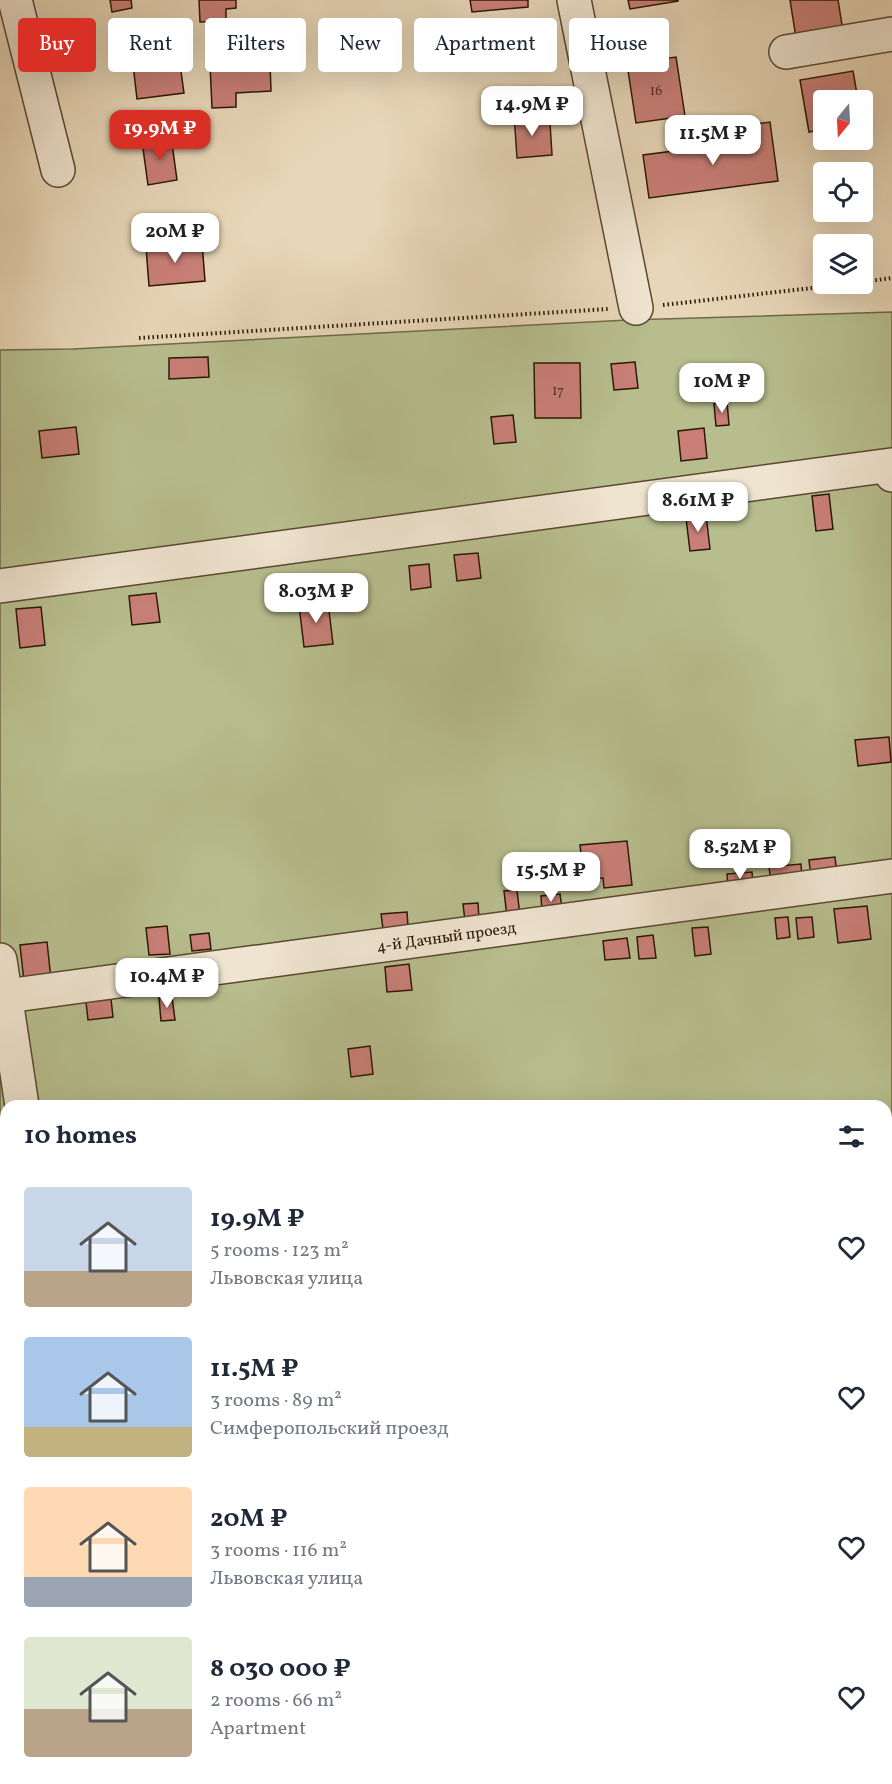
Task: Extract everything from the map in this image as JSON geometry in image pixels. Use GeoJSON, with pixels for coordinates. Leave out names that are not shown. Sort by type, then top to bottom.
{"type":"FeatureCollection","features":[{"type":"Feature","properties":{"kind":"street"},"geometry":{"type":"LineString","coordinates":[[15,0],[58,170]]}},
{"type":"Feature","properties":{"kind":"street"},"geometry":{"type":"LineString","coordinates":[[574,0],[636,308]]}},
{"type":"Feature","properties":{"kind":"street"},"geometry":{"type":"LineString","coordinates":[[786,52],[892,34]]}},
{"type":"Feature","properties":{"kind":"street"},"geometry":{"type":"LineString","coordinates":[[0,585],[891,470]]}},
{"type":"Feature","properties":{"kind":"street","name":"4-й Дачный проезд"},"geometry":{"type":"LineString","coordinates":[[3,997],[892,876]]}},
{"type":"Feature","properties":{"kind":"street"},"geometry":{"type":"LineString","coordinates":[[0,960],[3,997],[21,1100]]}},
{"type":"Feature","properties":{"kind":"path"},"geometry":{"type":"LineString","coordinates":[[873,281],[892,278]]}},
{"type":"Feature","properties":{"kind":"path"},"geometry":{"type":"LineString","coordinates":[[139,338],[636,308],[813,288]]}},
{"type":"Feature","properties":{"kind":"green space"},"geometry":{"type":"Polygon","coordinates":[[[892,312],[892,1100],[0,1100],[0,350],[73,349],[628,320],[892,312]]]}},
{"type":"Feature","properties":{"kind":"building"},"geometry":{"type":"Polygon","coordinates":[[[110,0],[131,0],[132,8],[112,12],[110,0]]]}},
{"type":"Feature","properties":{"kind":"building"},"geometry":{"type":"Polygon","coordinates":[[[199,0],[236,0],[236,8],[226,9],[226,18],[205,18],[205,22],[200,22],[199,0]]]}},
{"type":"Feature","properties":{"kind":"building"},"geometry":{"type":"Polygon","coordinates":[[[470,0],[528,0],[528,7],[472,12],[470,0]]]}},
{"type":"Feature","properties":{"kind":"building"},"geometry":{"type":"Polygon","coordinates":[[[628,0],[678,0],[678,1],[630,9],[628,0]]]}},
{"type":"Feature","properties":{"kind":"building"},"geometry":{"type":"Polygon","coordinates":[[[790,0],[838,0],[844,37],[797,44],[790,0]]]}},
{"type":"Feature","properties":{"kind":"building"},"geometry":{"type":"Polygon","coordinates":[[[676,57],[685,116],[636,123],[628,72],[669,72],[669,58],[676,57]]]}},
{"type":"Feature","properties":{"kind":"building"},"geometry":{"type":"Polygon","coordinates":[[[853,71],[856,90],[813,90],[813,131],[809,132],[800,80],[853,71]]]}},
{"type":"Feature","properties":{"kind":"building"},"geometry":{"type":"Polygon","coordinates":[[[134,72],[181,72],[184,93],[137,99],[134,72]]]}},
{"type":"Feature","properties":{"kind":"building"},"geometry":{"type":"Polygon","coordinates":[[[210,72],[270,72],[271,91],[236,93],[236,107],[212,108],[210,72]]]}},
{"type":"Feature","properties":{"kind":"building"},"geometry":{"type":"Polygon","coordinates":[[[535,113],[535,124],[550,123],[552,155],[517,158],[514,114],[535,113]]]}},
{"type":"Feature","properties":{"kind":"building"},"geometry":{"type":"Polygon","coordinates":[[[770,122],[778,181],[649,198],[643,155],[751,141],[749,125],[770,122]]]}},
{"type":"Feature","properties":{"kind":"building"},"geometry":{"type":"Polygon","coordinates":[[[171,136],[177,180],[148,185],[142,141],[171,136]]]}},
{"type":"Feature","properties":{"kind":"building"},"geometry":{"type":"Polygon","coordinates":[[[202,242],[205,281],[149,286],[146,247],[202,242]]]}},
{"type":"Feature","properties":{"kind":"building"},"geometry":{"type":"Polygon","coordinates":[[[208,357],[209,377],[169,379],[169,358],[208,357]]]}},
{"type":"Feature","properties":{"kind":"building"},"geometry":{"type":"Polygon","coordinates":[[[635,362],[638,388],[614,390],[611,364],[635,362]]]}},
{"type":"Feature","properties":{"kind":"building"},"geometry":{"type":"Polygon","coordinates":[[[534,363],[580,363],[581,418],[535,418],[534,363]]]}},
{"type":"Feature","properties":{"kind":"building"},"geometry":{"type":"Polygon","coordinates":[[[727,402],[729,425],[716,426],[714,404],[727,402]]]}},
{"type":"Feature","properties":{"kind":"building"},"geometry":{"type":"Polygon","coordinates":[[[513,415],[516,442],[494,444],[491,417],[513,415]]]}},
{"type":"Feature","properties":{"kind":"building"},"geometry":{"type":"Polygon","coordinates":[[[76,427],[79,454],[42,458],[39,431],[76,427]]]}},
{"type":"Feature","properties":{"kind":"building"},"geometry":{"type":"Polygon","coordinates":[[[704,428],[707,458],[681,461],[678,431],[704,428]]]}},
{"type":"Feature","properties":{"kind":"building"},"geometry":{"type":"Polygon","coordinates":[[[829,494],[833,529],[816,531],[812,496],[829,494]]]}},
{"type":"Feature","properties":{"kind":"building"},"geometry":{"type":"Polygon","coordinates":[[[706,515],[710,549],[690,551],[686,518],[706,515]]]}},
{"type":"Feature","properties":{"kind":"building"},"geometry":{"type":"Polygon","coordinates":[[[478,553],[481,578],[457,581],[454,555],[478,553]]]}},
{"type":"Feature","properties":{"kind":"building"},"geometry":{"type":"Polygon","coordinates":[[[429,564],[431,587],[411,590],[409,566],[429,564]]]}},
{"type":"Feature","properties":{"kind":"building"},"geometry":{"type":"Polygon","coordinates":[[[156,593],[160,622],[132,625],[129,596],[156,593]]]}},
{"type":"Feature","properties":{"kind":"building"},"geometry":{"type":"Polygon","coordinates":[[[328,602],[333,644],[304,647],[299,605],[328,602]]]}},
{"type":"Feature","properties":{"kind":"building"},"geometry":{"type":"Polygon","coordinates":[[[41,607],[45,645],[20,648],[16,609],[41,607]]]}},
{"type":"Feature","properties":{"kind":"building"},"geometry":{"type":"Polygon","coordinates":[[[889,737],[891,762],[858,766],[855,740],[889,737]]]}},
{"type":"Feature","properties":{"kind":"building"},"geometry":{"type":"Polygon","coordinates":[[[627,841],[632,885],[604,888],[603,878],[584,880],[580,845],[627,841]]]}},
{"type":"Feature","properties":{"kind":"building"},"geometry":{"type":"Polygon","coordinates":[[[835,857],[837,875],[811,877],[809,860],[835,857]]]}},
{"type":"Feature","properties":{"kind":"building"},"geometry":{"type":"Polygon","coordinates":[[[801,864],[802,879],[771,882],[769,867],[801,864]]]}},
{"type":"Feature","properties":{"kind":"building"},"geometry":{"type":"Polygon","coordinates":[[[752,872],[753,885],[728,888],[727,874],[752,872]]]}},
{"type":"Feature","properties":{"kind":"building"},"geometry":{"type":"Polygon","coordinates":[[[517,890],[520,916],[507,917],[504,891],[517,890]]]}},
{"type":"Feature","properties":{"kind":"building"},"geometry":{"type":"Polygon","coordinates":[[[560,894],[562,909],[542,911],[541,896],[560,894]]]}},
{"type":"Feature","properties":{"kind":"building"},"geometry":{"type":"Polygon","coordinates":[[[478,903],[479,919],[465,921],[463,904],[478,903]]]}},
{"type":"Feature","properties":{"kind":"building"},"geometry":{"type":"Polygon","coordinates":[[[867,906],[871,939],[838,943],[834,909],[867,906]]]}},
{"type":"Feature","properties":{"kind":"building"},"geometry":{"type":"Polygon","coordinates":[[[407,912],[408,926],[383,929],[381,914],[407,912]]]}},
{"type":"Feature","properties":{"kind":"building"},"geometry":{"type":"Polygon","coordinates":[[[788,917],[790,937],[777,939],[775,918],[788,917]]]}},
{"type":"Feature","properties":{"kind":"building"},"geometry":{"type":"Polygon","coordinates":[[[812,917],[814,937],[798,939],[796,918],[812,917]]]}},
{"type":"Feature","properties":{"kind":"building"},"geometry":{"type":"Polygon","coordinates":[[[167,926],[170,954],[149,955],[146,928],[167,926]]]}},
{"type":"Feature","properties":{"kind":"building"},"geometry":{"type":"Polygon","coordinates":[[[708,927],[711,954],[695,956],[692,928],[708,927]]]}},
{"type":"Feature","properties":{"kind":"building"},"geometry":{"type":"Polygon","coordinates":[[[209,933],[211,949],[192,951],[190,935],[209,933]]]}},
{"type":"Feature","properties":{"kind":"building"},"geometry":{"type":"Polygon","coordinates":[[[653,935],[656,958],[639,959],[637,937],[653,935]]]}},
{"type":"Feature","properties":{"kind":"building"},"geometry":{"type":"Polygon","coordinates":[[[627,938],[630,958],[605,960],[603,941],[627,938]]]}},
{"type":"Feature","properties":{"kind":"building"},"geometry":{"type":"Polygon","coordinates":[[[47,942],[51,979],[24,982],[20,945],[47,942]]]}},
{"type":"Feature","properties":{"kind":"building"},"geometry":{"type":"Polygon","coordinates":[[[409,964],[412,990],[387,992],[385,967],[409,964]]]}},
{"type":"Feature","properties":{"kind":"building"},"geometry":{"type":"Polygon","coordinates":[[[172,997],[175,1020],[161,1021],[159,998],[172,997]]]}},
{"type":"Feature","properties":{"kind":"building"},"geometry":{"type":"Polygon","coordinates":[[[111,999],[113,1017],[88,1020],[86,1002],[111,999]]]}},
{"type":"Feature","properties":{"kind":"building"},"geometry":{"type":"Polygon","coordinates":[[[370,1046],[373,1074],[351,1077],[348,1049],[370,1046]]]}}]}
